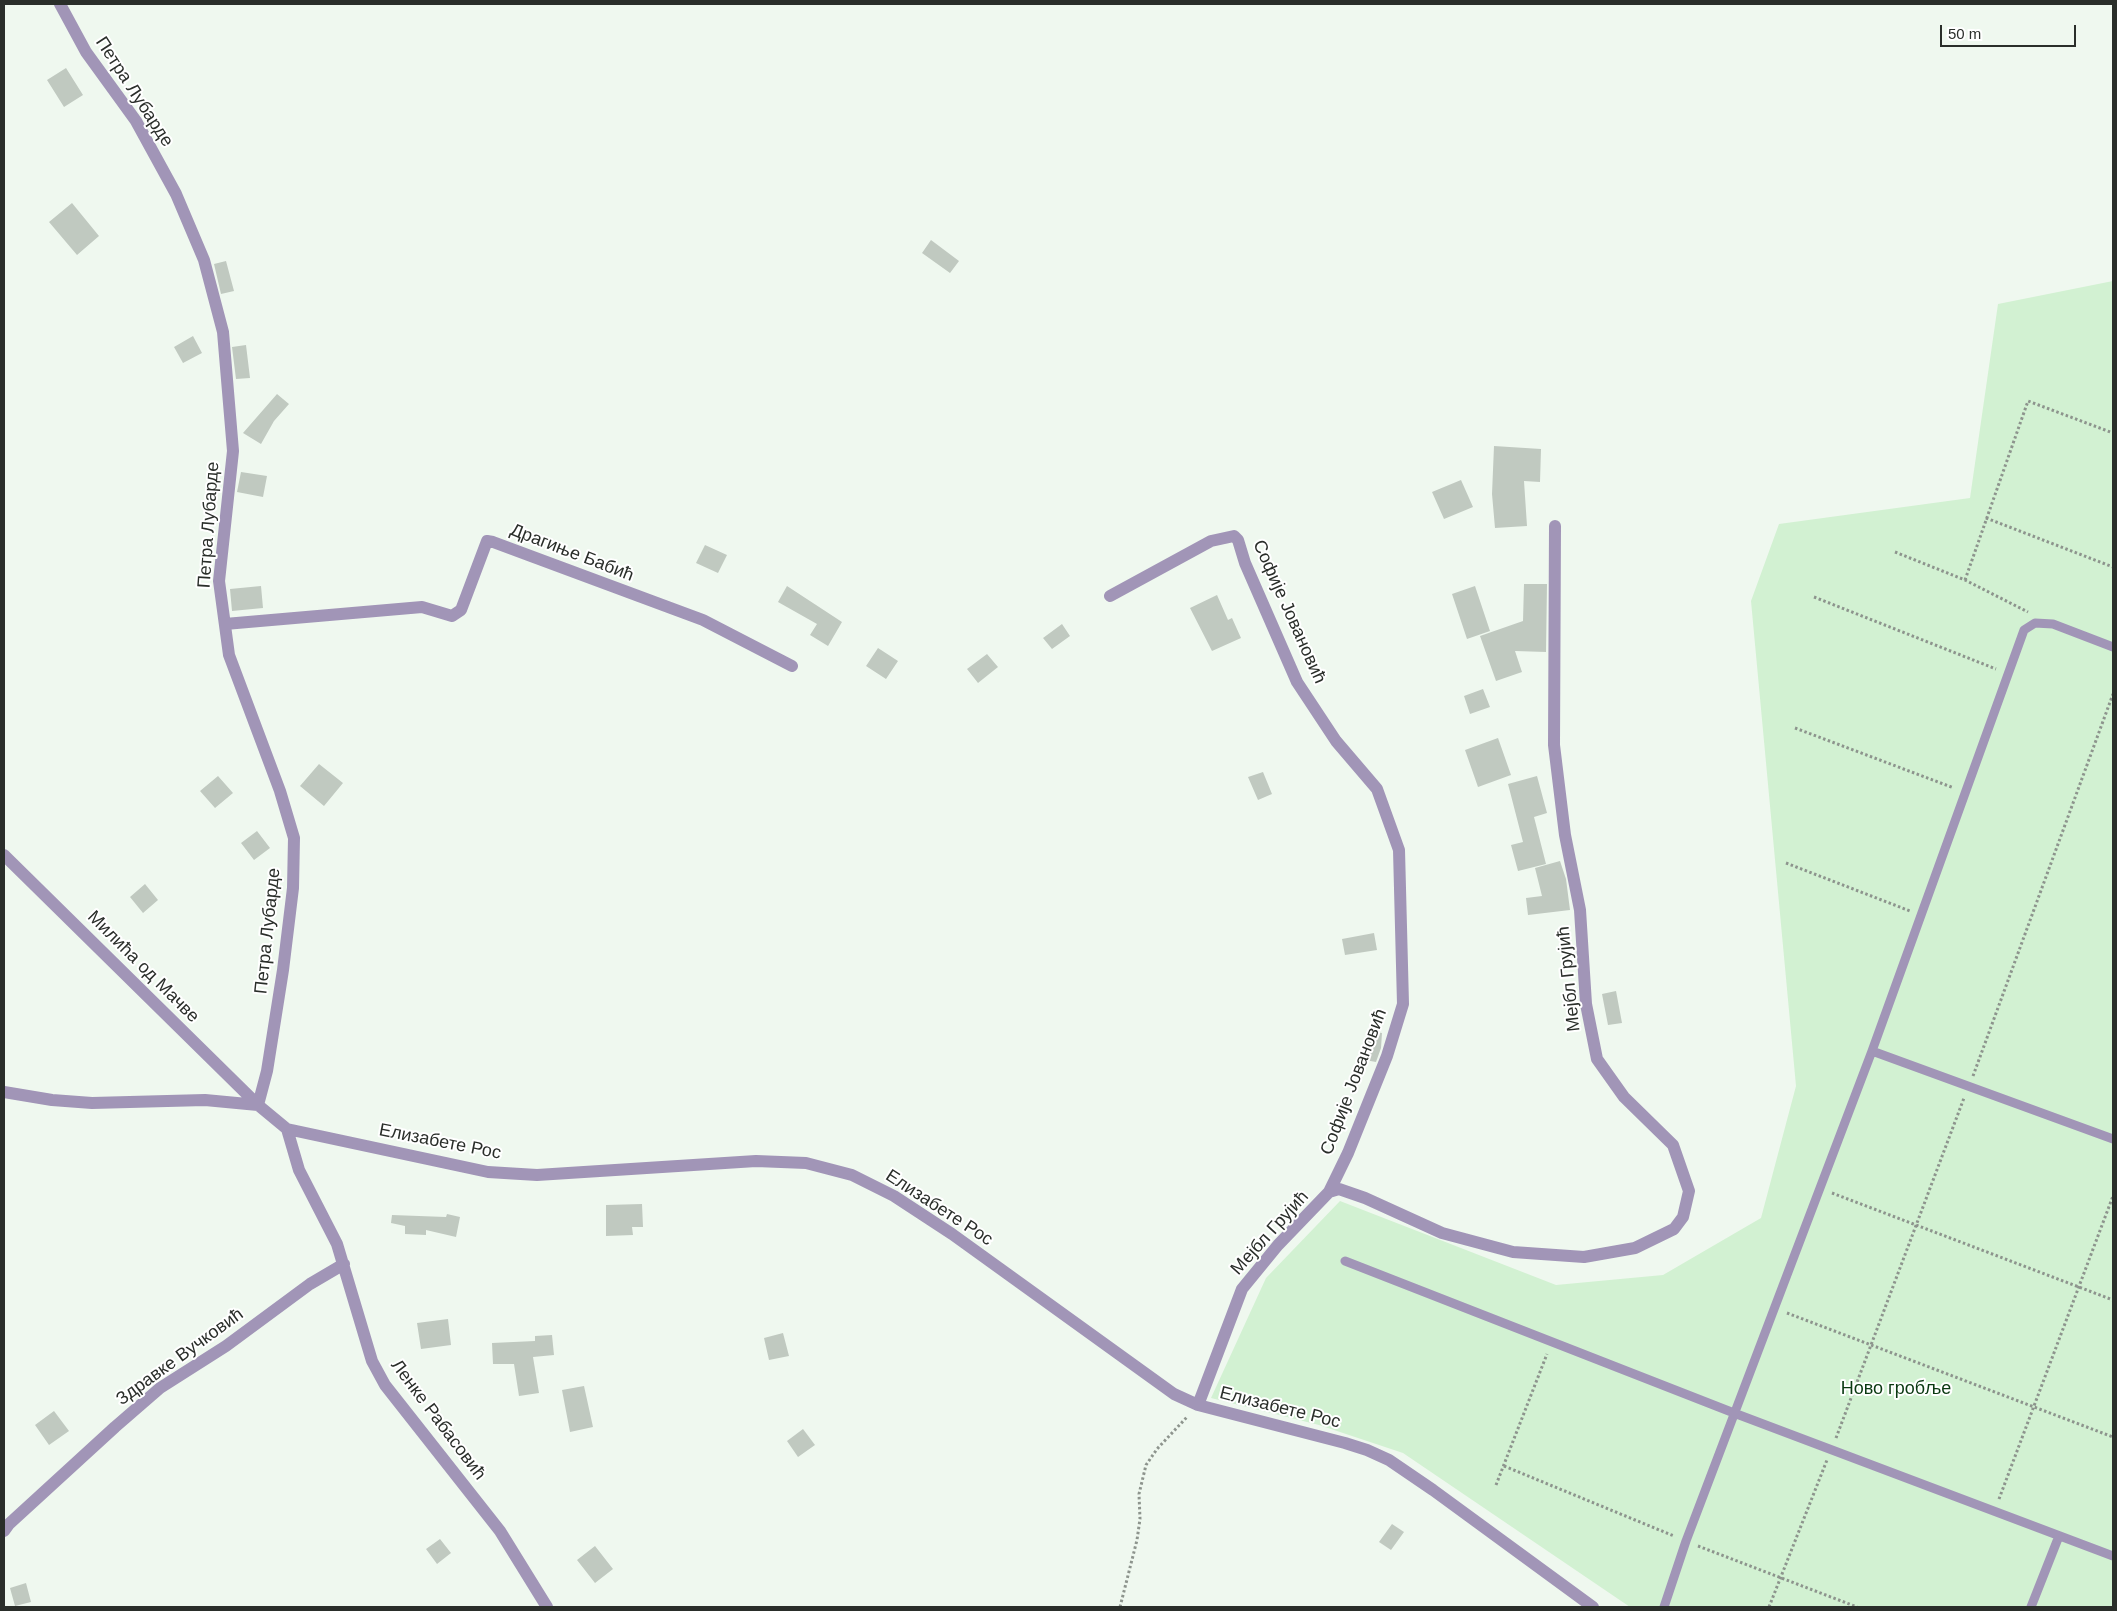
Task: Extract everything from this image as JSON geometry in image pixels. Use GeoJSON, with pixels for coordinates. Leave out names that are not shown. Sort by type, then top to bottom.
{"type":"FeatureCollection","features":[{"type":"Feature","properties":{"kind":"street","name":"Петра Лубарде"},"geometry":{"type":"LineString","coordinates":[[60,4],[86,52],[136,121],[176,194],[204,260],[223,332],[233,451],[219,581],[229,655],[280,791],[294,838],[293,888],[283,970],[267,1071],[258,1105]]}},
{"type":"Feature","properties":{"kind":"street","name":"Мејбл Грујић"},"geometry":{"type":"LineString","coordinates":[[1198,1405],[1242,1289],[1278,1245],[1329,1192],[1339,1189],[1365,1198],[1442,1233],[1513,1252],[1584,1257],[1634,1248],[1674,1229],[1683,1218],[1689,1190],[1673,1145],[1624,1097],[1597,1058],[1586,1004],[1580,910],[1565,835],[1554,745],[1555,526]]}},
{"type":"Feature","properties":{"kind":"street","name":"Софије Јовановић"},"geometry":{"type":"LineString","coordinates":[[1110,596],[1211,541],[1234,536],[1238,540],[1245,563],[1298,682],[1336,741],[1377,790],[1398,850],[1402,1004],[1387,1056],[1348,1153],[1329,1192]]}},
{"type":"Feature","properties":{"kind":"street","name":"Драгиње Бабић"},"geometry":{"type":"LineString","coordinates":[[225,624],[422,607],[452,616],[460,610],[487,541],[703,620],[792,666]]}},
{"type":"Feature","properties":{"kind":"street","name":"Милића од Мачве"},"geometry":{"type":"LineString","coordinates":[[4,855],[258,1105]]}},
{"type":"Feature","properties":{"kind":"street"},"geometry":{"type":"LineString","coordinates":[[4,1092],[52,1100],[92,1103],[205,1100],[258,1105]]}},
{"type":"Feature","properties":{"kind":"street","name":"Елизабете Рос"},"geometry":{"type":"LineString","coordinates":[[258,1105],[287,1129],[488,1172],[537,1175],[756,1161],[806,1163],[852,1176],[894,1196],[952,1234],[1174,1394],[1198,1405],[1237,1417],[1345,1443],[1389,1460],[1434,1490],[1593,1607]]}},
{"type":"Feature","properties":{"kind":"street","name":"Ленке Рабасовић"},"geometry":{"type":"LineString","coordinates":[[287,1129],[299,1170],[337,1244],[372,1361],[385,1384],[500,1531],[547,1607]]}},
{"type":"Feature","properties":{"kind":"street","name":"Здравке Вучковић"},"geometry":{"type":"LineString","coordinates":[[4,1532],[9,1524],[160,1388],[226,1346],[310,1284],[344,1264]]}},
{"type":"Feature","properties":{"kind":"lane"},"geometry":{"type":"LineString","coordinates":[[1664,1607],[1734,1413],[1922,916],[1964,791],[2024,630],[2035,623],[2053,624],[2113,646]]}},
{"type":"Feature","properties":{"kind":"lane"},"geometry":{"type":"LineString","coordinates":[[1872,1051],[2113,1139]]}},
{"type":"Feature","properties":{"kind":"lane"},"geometry":{"type":"LineString","coordinates":[[1345,1261],[1734,1413],[2113,1556]]}},
{"type":"Feature","properties":{"kind":"lane"},"geometry":{"type":"LineString","coordinates":[[2031,1607],[2059,1536]]}},
{"type":"Feature","properties":{"kind":"path"},"geometry":{"type":"LineString","coordinates":[[1965,580],[2028,401],[2113,433]]}},
{"type":"Feature","properties":{"kind":"path"},"geometry":{"type":"LineString","coordinates":[[1986,518],[2113,567]]}},
{"type":"Feature","properties":{"kind":"path"},"geometry":{"type":"LineString","coordinates":[[1895,552],[1965,580],[2053,624]]}},
{"type":"Feature","properties":{"kind":"path"},"geometry":{"type":"LineString","coordinates":[[1814,597],[2008,674]]}},
{"type":"Feature","properties":{"kind":"path"},"geometry":{"type":"LineString","coordinates":[[1795,728],[1964,791]]}},
{"type":"Feature","properties":{"kind":"path"},"geometry":{"type":"LineString","coordinates":[[1786,863],[1922,916]]}},
{"type":"Feature","properties":{"kind":"path"},"geometry":{"type":"LineString","coordinates":[[1819,1188],[2113,1300]]}},
{"type":"Feature","properties":{"kind":"path"},"geometry":{"type":"LineString","coordinates":[[1994,1511],[2113,1196]]}},
{"type":"Feature","properties":{"kind":"path"},"geometry":{"type":"LineString","coordinates":[[1774,1308],[2113,1437]]}},
{"type":"Feature","properties":{"kind":"path"},"geometry":{"type":"LineString","coordinates":[[1496,1485],[1552,1342]]}},
{"type":"Feature","properties":{"kind":"path"},"geometry":{"type":"LineString","coordinates":[[1120,1607],[1137,1540],[1140,1519],[1139,1494],[1146,1465],[1157,1449],[1198,1405]]}},
{"type":"Feature","properties":{"kind":"path"},"geometry":{"type":"LineString","coordinates":[[1769,1607],[1831,1450]]}},
{"type":"Feature","properties":{"kind":"green space","name":"Ново гробље"},"geometry":{"type":"Polygon","coordinates":[[[2113,281],[2113,1607],[1630,1607],[1403,1453],[1319,1425],[1211,1398],[1266,1278],[1340,1201],[1556,1285],[1663,1275],[1761,1218],[1796,1086],[1751,601],[1779,524],[1970,498],[1998,304],[2113,281]]]}},
{"type":"Feature","properties":{"kind":"building"},"geometry":{"type":"Polygon","coordinates":[[[66,68],[83,95],[64,107],[47,80],[66,68]]]}},
{"type":"Feature","properties":{"kind":"building"},"geometry":{"type":"Polygon","coordinates":[[[72,203],[99,236],[77,255],[49,222],[72,203]]]}},
{"type":"Feature","properties":{"kind":"building"},"geometry":{"type":"Polygon","coordinates":[[[931,240],[959,261],[950,273],[922,253],[931,240]]]}},
{"type":"Feature","properties":{"kind":"building"},"geometry":{"type":"Polygon","coordinates":[[[226,261],[234,291],[221,294],[214,264],[226,261]]]}},
{"type":"Feature","properties":{"kind":"building"},"geometry":{"type":"Polygon","coordinates":[[[193,336],[202,353],[183,363],[174,347],[193,336]]]}},
{"type":"Feature","properties":{"kind":"building"},"geometry":{"type":"Polygon","coordinates":[[[246,345],[250,378],[236,379],[232,347],[246,345]]]}},
{"type":"Feature","properties":{"kind":"building"},"geometry":{"type":"Polygon","coordinates":[[[277,394],[289,404],[274,421],[261,444],[243,433],[277,394]]]}},
{"type":"Feature","properties":{"kind":"building"},"geometry":{"type":"Polygon","coordinates":[[[1494,446],[1541,449],[1540,482],[1524,481],[1527,526],[1495,528],[1492,494],[1494,446]]]}},
{"type":"Feature","properties":{"kind":"building"},"geometry":{"type":"Polygon","coordinates":[[[241,472],[267,476],[263,497],[237,492],[241,472]]]}},
{"type":"Feature","properties":{"kind":"building"},"geometry":{"type":"Polygon","coordinates":[[[1461,480],[1473,507],[1444,519],[1432,492],[1461,480]]]}},
{"type":"Feature","properties":{"kind":"building"},"geometry":{"type":"Polygon","coordinates":[[[705,545],[727,555],[718,573],[696,563],[705,545]]]}},
{"type":"Feature","properties":{"kind":"building"},"geometry":{"type":"Polygon","coordinates":[[[1524,584],[1547,584],[1546,652],[1515,651],[1522,672],[1496,681],[1480,636],[1523,621],[1524,584]]]}},
{"type":"Feature","properties":{"kind":"building"},"geometry":{"type":"Polygon","coordinates":[[[261,586],[263,608],[232,611],[230,589],[261,586]]]}},
{"type":"Feature","properties":{"kind":"building"},"geometry":{"type":"Polygon","coordinates":[[[787,586],[842,622],[828,646],[810,635],[817,624],[778,602],[787,586]]]}},
{"type":"Feature","properties":{"kind":"building"},"geometry":{"type":"Polygon","coordinates":[[[1475,586],[1490,631],[1467,639],[1452,594],[1475,586]]]}},
{"type":"Feature","properties":{"kind":"building"},"geometry":{"type":"Polygon","coordinates":[[[1217,595],[1228,620],[1232,618],[1241,638],[1212,651],[1190,608],[1217,595]]]}},
{"type":"Feature","properties":{"kind":"building"},"geometry":{"type":"Polygon","coordinates":[[[1062,624],[1070,636],[1052,649],[1043,638],[1062,624]]]}},
{"type":"Feature","properties":{"kind":"building"},"geometry":{"type":"Polygon","coordinates":[[[878,648],[898,661],[886,679],[866,666],[878,648]]]}},
{"type":"Feature","properties":{"kind":"building"},"geometry":{"type":"Polygon","coordinates":[[[987,654],[998,667],[978,683],[967,669],[987,654]]]}},
{"type":"Feature","properties":{"kind":"building"},"geometry":{"type":"Polygon","coordinates":[[[1483,689],[1490,707],[1470,714],[1464,696],[1483,689]]]}},
{"type":"Feature","properties":{"kind":"building"},"geometry":{"type":"Polygon","coordinates":[[[1498,738],[1511,775],[1478,787],[1465,750],[1498,738]]]}},
{"type":"Feature","properties":{"kind":"building"},"geometry":{"type":"Polygon","coordinates":[[[319,764],[343,783],[324,806],[300,786],[319,764]]]}},
{"type":"Feature","properties":{"kind":"building"},"geometry":{"type":"Polygon","coordinates":[[[1263,772],[1272,794],[1258,800],[1248,777],[1263,772]]]}},
{"type":"Feature","properties":{"kind":"building"},"geometry":{"type":"Polygon","coordinates":[[[218,776],[233,793],[215,808],[200,791],[218,776]]]}},
{"type":"Feature","properties":{"kind":"building"},"geometry":{"type":"Polygon","coordinates":[[[1537,776],[1547,813],[1534,817],[1546,864],[1518,871],[1511,845],[1523,842],[1508,784],[1537,776]]]}},
{"type":"Feature","properties":{"kind":"building"},"geometry":{"type":"Polygon","coordinates":[[[257,831],[270,848],[254,860],[241,843],[257,831]]]}},
{"type":"Feature","properties":{"kind":"building"},"geometry":{"type":"Polygon","coordinates":[[[1560,861],[1566,879],[1570,910],[1528,915],[1526,898],[1542,896],[1535,868],[1560,861]]]}},
{"type":"Feature","properties":{"kind":"building"},"geometry":{"type":"Polygon","coordinates":[[[145,884],[158,900],[143,913],[130,897],[145,884]]]}},
{"type":"Feature","properties":{"kind":"building"},"geometry":{"type":"Polygon","coordinates":[[[1374,933],[1377,950],[1345,955],[1342,939],[1374,933]]]}},
{"type":"Feature","properties":{"kind":"building"},"geometry":{"type":"Polygon","coordinates":[[[1616,991],[1622,1023],[1608,1025],[1602,994],[1616,991]]]}},
{"type":"Feature","properties":{"kind":"building"},"geometry":{"type":"Polygon","coordinates":[[[1368,1031],[1382,1033],[1381,1048],[1376,1062],[1365,1060],[1368,1031]]]}},
{"type":"Feature","properties":{"kind":"building"},"geometry":{"type":"Polygon","coordinates":[[[642,1204],[643,1227],[632,1227],[633,1235],[606,1236],[606,1205],[642,1204]]]}},
{"type":"Feature","properties":{"kind":"building"},"geometry":{"type":"Polygon","coordinates":[[[447,1214],[460,1217],[456,1237],[426,1230],[426,1235],[405,1234],[405,1226],[391,1223],[392,1215],[446,1217],[447,1214]]]}},
{"type":"Feature","properties":{"kind":"building"},"geometry":{"type":"Polygon","coordinates":[[[448,1319],[451,1345],[421,1349],[417,1323],[448,1319]]]}},
{"type":"Feature","properties":{"kind":"building"},"geometry":{"type":"Polygon","coordinates":[[[783,1333],[789,1356],[769,1360],[764,1338],[783,1333]]]}},
{"type":"Feature","properties":{"kind":"building"},"geometry":{"type":"Polygon","coordinates":[[[552,1335],[554,1355],[533,1357],[539,1393],[519,1396],[514,1364],[493,1364],[492,1343],[535,1341],[535,1336],[552,1335]]]}},
{"type":"Feature","properties":{"kind":"building"},"geometry":{"type":"Polygon","coordinates":[[[584,1386],[593,1427],[570,1432],[562,1390],[584,1386]]]}},
{"type":"Feature","properties":{"kind":"building"},"geometry":{"type":"Polygon","coordinates":[[[54,1411],[69,1431],[49,1445],[35,1425],[54,1411]]]}},
{"type":"Feature","properties":{"kind":"building"},"geometry":{"type":"Polygon","coordinates":[[[803,1429],[815,1445],[798,1457],[787,1441],[803,1429]]]}},
{"type":"Feature","properties":{"kind":"building"},"geometry":{"type":"Polygon","coordinates":[[[1392,1524],[1404,1532],[1391,1550],[1379,1542],[1392,1524]]]}},
{"type":"Feature","properties":{"kind":"building"},"geometry":{"type":"Polygon","coordinates":[[[440,1539],[451,1553],[437,1564],[426,1549],[440,1539]]]}},
{"type":"Feature","properties":{"kind":"building"},"geometry":{"type":"Polygon","coordinates":[[[595,1546],[613,1569],[595,1583],[577,1560],[595,1546]]]}},
{"type":"Feature","properties":{"kind":"building"},"geometry":{"type":"Polygon","coordinates":[[[26,1583],[31,1602],[15,1606],[10,1588],[26,1583]]]}}]}
